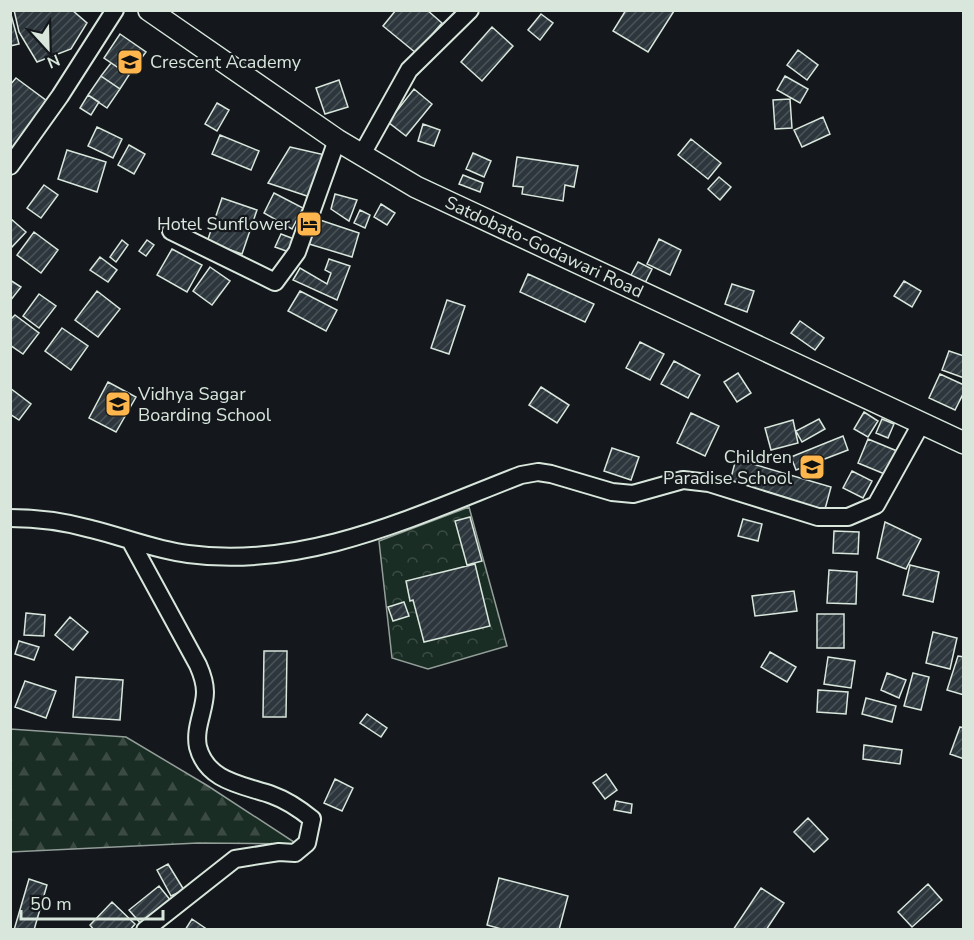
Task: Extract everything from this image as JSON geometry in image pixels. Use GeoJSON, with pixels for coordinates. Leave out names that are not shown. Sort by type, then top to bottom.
{"type":"FeatureCollection","features":[{"type":"Feature","properties":{"kind":"street"},"geometry":{"type":"LineString","coordinates":[[10,166],[60,96],[115,10]]}},
{"type":"Feature","properties":{"kind":"street","name":"Satdobato-Godawari Road"},"geometry":{"type":"LineString","coordinates":[[149,10],[361,156],[416,187],[963,442]]}},
{"type":"Feature","properties":{"kind":"street"},"geometry":{"type":"LineString","coordinates":[[361,156],[409,70],[470,10]]}},
{"type":"Feature","properties":{"kind":"street"},"geometry":{"type":"LineString","coordinates":[[171,231],[275,282],[297,252],[337,140]]}},
{"type":"Feature","properties":{"kind":"street"},"geometry":{"type":"LineString","coordinates":[[10,518],[24,518],[91,529],[131,542],[188,554],[243,557],[326,546],[391,525],[521,476],[538,472],[612,492],[633,494],[683,480],[709,483],[818,517],[848,517],[876,505],[921,424]]}},
{"type":"Feature","properties":{"kind":"street"},"geometry":{"type":"LineString","coordinates":[[131,542],[193,655],[204,680],[205,694],[197,736],[205,762],[217,776],[234,784],[274,796],[312,819],[307,843],[295,853],[279,852],[235,859],[145,930]]}},
{"type":"Feature","properties":{"kind":"green space"},"geometry":{"type":"Polygon","coordinates":[[[469,507],[507,646],[428,669],[392,658],[379,541],[469,507]]]}},
{"type":"Feature","properties":{"kind":"green space"},"geometry":{"type":"Polygon","coordinates":[[[10,729],[126,737],[208,786],[297,844],[198,843],[11,852],[10,729]]]}},
{"type":"Feature","properties":{"kind":"building"},"geometry":{"type":"Polygon","coordinates":[[[14,10],[72,10],[87,23],[71,49],[37,62],[19,32],[14,10]]]}},
{"type":"Feature","properties":{"kind":"building"},"geometry":{"type":"Polygon","coordinates":[[[396,10],[427,10],[442,23],[416,53],[383,26],[396,10]]]}},
{"type":"Feature","properties":{"kind":"building"},"geometry":{"type":"Polygon","coordinates":[[[626,10],[674,11],[648,52],[613,31],[626,10]]]}},
{"type":"Feature","properties":{"kind":"building"},"geometry":{"type":"Polygon","coordinates":[[[10,11],[19,44],[10,46],[10,11]]]}},
{"type":"Feature","properties":{"kind":"building"},"geometry":{"type":"Polygon","coordinates":[[[541,14],[553,23],[540,40],[528,30],[541,14]]]}},
{"type":"Feature","properties":{"kind":"building"},"geometry":{"type":"Polygon","coordinates":[[[492,27],[513,46],[482,81],[461,62],[492,27]]]}},
{"type":"Feature","properties":{"kind":"building"},"geometry":{"type":"Polygon","coordinates":[[[120,34],[146,52],[129,75],[104,58],[120,34]]]}},
{"type":"Feature","properties":{"kind":"building"},"geometry":{"type":"Polygon","coordinates":[[[798,50],[818,65],[807,80],[787,65],[798,50]]]}},
{"type":"Feature","properties":{"kind":"building"},"geometry":{"type":"Polygon","coordinates":[[[111,63],[129,75],[120,89],[101,76],[111,63]]]}},
{"type":"Feature","properties":{"kind":"building"},"geometry":{"type":"Polygon","coordinates":[[[101,76],[120,89],[107,108],[88,95],[101,76]]]}},
{"type":"Feature","properties":{"kind":"building"},"geometry":{"type":"Polygon","coordinates":[[[785,76],[808,89],[800,103],[777,90],[785,76]]]}},
{"type":"Feature","properties":{"kind":"building"},"geometry":{"type":"Polygon","coordinates":[[[16,78],[51,104],[10,155],[10,85],[16,78]]]}},
{"type":"Feature","properties":{"kind":"building"},"geometry":{"type":"Polygon","coordinates":[[[339,80],[348,107],[325,114],[316,88],[339,80]]]}},
{"type":"Feature","properties":{"kind":"building"},"geometry":{"type":"Polygon","coordinates":[[[414,89],[432,104],[406,136],[388,122],[414,89]]]}},
{"type":"Feature","properties":{"kind":"building"},"geometry":{"type":"Polygon","coordinates":[[[88,95],[99,102],[91,115],[80,108],[88,95]]]}},
{"type":"Feature","properties":{"kind":"building"},"geometry":{"type":"Polygon","coordinates":[[[790,99],[792,128],[775,129],[773,100],[790,99]]]}},
{"type":"Feature","properties":{"kind":"building"},"geometry":{"type":"Polygon","coordinates":[[[217,103],[229,110],[217,131],[205,124],[217,103]]]}},
{"type":"Feature","properties":{"kind":"building"},"geometry":{"type":"Polygon","coordinates":[[[823,117],[830,134],[802,147],[794,130],[823,117]]]}},
{"type":"Feature","properties":{"kind":"building"},"geometry":{"type":"Polygon","coordinates":[[[423,124],[440,130],[434,146],[418,141],[423,124]]]}},
{"type":"Feature","properties":{"kind":"building"},"geometry":{"type":"Polygon","coordinates":[[[97,127],[122,139],[113,158],[88,146],[97,127]]]}},
{"type":"Feature","properties":{"kind":"building"},"geometry":{"type":"Polygon","coordinates":[[[220,135],[259,151],[251,170],[212,154],[220,135]]]}},
{"type":"Feature","properties":{"kind":"building"},"geometry":{"type":"Polygon","coordinates":[[[691,139],[721,163],[708,179],[678,155],[691,139]]]}},
{"type":"Feature","properties":{"kind":"building"},"geometry":{"type":"Polygon","coordinates":[[[129,145],[145,154],[134,174],[118,165],[129,145]]]}},
{"type":"Feature","properties":{"kind":"building"},"geometry":{"type":"Polygon","coordinates":[[[290,147],[325,155],[310,197],[268,183],[290,147]]]}},
{"type":"Feature","properties":{"kind":"building"},"geometry":{"type":"Polygon","coordinates":[[[67,150],[106,162],[97,192],[58,179],[67,150]]]}},
{"type":"Feature","properties":{"kind":"building"},"geometry":{"type":"Polygon","coordinates":[[[473,153],[491,161],[484,177],[466,169],[473,153]]]}},
{"type":"Feature","properties":{"kind":"building"},"geometry":{"type":"Polygon","coordinates":[[[517,157],[578,166],[574,187],[565,185],[563,201],[522,194],[523,187],[513,186],[517,157]]]}},
{"type":"Feature","properties":{"kind":"building"},"geometry":{"type":"Polygon","coordinates":[[[463,175],[483,183],[480,192],[459,184],[463,175]]]}},
{"type":"Feature","properties":{"kind":"building"},"geometry":{"type":"Polygon","coordinates":[[[719,177],[731,187],[720,200],[708,189],[719,177]]]}},
{"type":"Feature","properties":{"kind":"building"},"geometry":{"type":"Polygon","coordinates":[[[44,185],[58,195],[41,218],[27,208],[44,185]]]}},
{"type":"Feature","properties":{"kind":"building"},"geometry":{"type":"Polygon","coordinates":[[[274,193],[303,208],[292,229],[264,213],[274,193]]]}},
{"type":"Feature","properties":{"kind":"building"},"geometry":{"type":"Polygon","coordinates":[[[335,194],[357,200],[349,221],[331,209],[335,194]]]}},
{"type":"Feature","properties":{"kind":"building"},"geometry":{"type":"Polygon","coordinates":[[[222,198],[257,210],[242,254],[207,242],[222,198]]]}},
{"type":"Feature","properties":{"kind":"building"},"geometry":{"type":"Polygon","coordinates":[[[381,204],[395,213],[387,225],[374,217],[381,204]]]}},
{"type":"Feature","properties":{"kind":"building"},"geometry":{"type":"Polygon","coordinates":[[[360,210],[370,215],[365,228],[354,223],[360,210]]]}},
{"type":"Feature","properties":{"kind":"building"},"geometry":{"type":"Polygon","coordinates":[[[10,218],[26,232],[10,249],[10,218]]]}},
{"type":"Feature","properties":{"kind":"building"},"geometry":{"type":"Polygon","coordinates":[[[317,219],[359,233],[352,257],[309,244],[317,219]]]}},
{"type":"Feature","properties":{"kind":"building"},"geometry":{"type":"Polygon","coordinates":[[[34,232],[58,250],[41,273],[17,255],[34,232]]]}},
{"type":"Feature","properties":{"kind":"building"},"geometry":{"type":"Polygon","coordinates":[[[281,234],[294,239],[289,252],[275,247],[281,234]]]}},
{"type":"Feature","properties":{"kind":"building"},"geometry":{"type":"Polygon","coordinates":[[[659,239],[681,250],[670,275],[647,264],[659,239]]]}},
{"type":"Feature","properties":{"kind":"building"},"geometry":{"type":"Polygon","coordinates":[[[122,240],[128,245],[116,262],[110,257],[122,240]]]}},
{"type":"Feature","properties":{"kind":"building"},"geometry":{"type":"Polygon","coordinates":[[[147,240],[154,245],[146,256],[139,251],[147,240]]]}},
{"type":"Feature","properties":{"kind":"building"},"geometry":{"type":"Polygon","coordinates":[[[172,249],[202,265],[187,292],[157,275],[172,249]]]}},
{"type":"Feature","properties":{"kind":"building"},"geometry":{"type":"Polygon","coordinates":[[[100,257],[117,270],[108,282],[90,270],[100,257]]]}},
{"type":"Feature","properties":{"kind":"building"},"geometry":{"type":"Polygon","coordinates":[[[329,259],[350,266],[337,300],[293,280],[300,268],[327,284],[331,273],[325,270],[329,259]]]}},
{"type":"Feature","properties":{"kind":"building"},"geometry":{"type":"Polygon","coordinates":[[[638,262],[652,269],[644,285],[630,277],[638,262]]]}},
{"type":"Feature","properties":{"kind":"building"},"geometry":{"type":"Polygon","coordinates":[[[210,267],[230,281],[212,305],[193,291],[210,267]]]}},
{"type":"Feature","properties":{"kind":"building"},"geometry":{"type":"Polygon","coordinates":[[[528,274],[594,304],[585,322],[520,292],[528,274]]]}},
{"type":"Feature","properties":{"kind":"building"},"geometry":{"type":"Polygon","coordinates":[[[10,280],[21,287],[10,301],[10,280]]]}},
{"type":"Feature","properties":{"kind":"building"},"geometry":{"type":"Polygon","coordinates":[[[904,281],[921,291],[912,307],[894,296],[904,281]]]}},
{"type":"Feature","properties":{"kind":"building"},"geometry":{"type":"Polygon","coordinates":[[[732,284],[754,291],[747,312],[725,304],[732,284]]]}},
{"type":"Feature","properties":{"kind":"building"},"geometry":{"type":"Polygon","coordinates":[[[97,291],[120,309],[98,337],[75,320],[97,291]]]}},
{"type":"Feature","properties":{"kind":"building"},"geometry":{"type":"Polygon","coordinates":[[[300,291],[337,310],[326,331],[288,311],[300,291]]]}},
{"type":"Feature","properties":{"kind":"building"},"geometry":{"type":"Polygon","coordinates":[[[39,294],[56,306],[39,328],[23,316],[39,294]]]}},
{"type":"Feature","properties":{"kind":"building"},"geometry":{"type":"Polygon","coordinates":[[[447,300],[465,306],[449,354],[431,348],[447,300]]]}},
{"type":"Feature","properties":{"kind":"building"},"geometry":{"type":"Polygon","coordinates":[[[15,315],[39,333],[23,354],[10,345],[10,320],[15,315]]]}},
{"type":"Feature","properties":{"kind":"building"},"geometry":{"type":"Polygon","coordinates":[[[800,321],[824,338],[815,350],[791,333],[800,321]]]}},
{"type":"Feature","properties":{"kind":"building"},"geometry":{"type":"Polygon","coordinates":[[[62,328],[88,346],[71,370],[45,351],[62,328]]]}},
{"type":"Feature","properties":{"kind":"building"},"geometry":{"type":"Polygon","coordinates":[[[640,342],[664,354],[650,380],[626,368],[640,342]]]}},
{"type":"Feature","properties":{"kind":"building"},"geometry":{"type":"Polygon","coordinates":[[[949,351],[964,356],[964,378],[942,370],[949,351]]]}},
{"type":"Feature","properties":{"kind":"building"},"geometry":{"type":"Polygon","coordinates":[[[674,361],[700,375],[688,398],[661,384],[674,361]]]}},
{"type":"Feature","properties":{"kind":"building"},"geometry":{"type":"Polygon","coordinates":[[[738,373],[751,393],[737,402],[724,382],[738,373]]]}},
{"type":"Feature","properties":{"kind":"building"},"geometry":{"type":"Polygon","coordinates":[[[940,374],[964,385],[964,392],[955,410],[929,398],[940,374]]]}},
{"type":"Feature","properties":{"kind":"building","name":"Vidhya Sagar Boarding School"},"geometry":{"type":"Polygon","coordinates":[[[108,382],[136,397],[116,432],[89,418],[108,382]]]}},
{"type":"Feature","properties":{"kind":"building"},"geometry":{"type":"Polygon","coordinates":[[[541,387],[569,405],[557,423],[529,405],[541,387]]]}},
{"type":"Feature","properties":{"kind":"building"},"geometry":{"type":"Polygon","coordinates":[[[10,388],[31,404],[19,420],[10,414],[10,388]]]}},
{"type":"Feature","properties":{"kind":"building"},"geometry":{"type":"Polygon","coordinates":[[[864,412],[878,421],[868,437],[854,429],[864,412]]]}},
{"type":"Feature","properties":{"kind":"building"},"geometry":{"type":"Polygon","coordinates":[[[691,413],[719,426],[705,456],[677,443],[691,413]]]}},
{"type":"Feature","properties":{"kind":"building"},"geometry":{"type":"Polygon","coordinates":[[[819,419],[825,429],[802,442],[796,431],[819,419]]]}},
{"type":"Feature","properties":{"kind":"building"},"geometry":{"type":"Polygon","coordinates":[[[882,419],[894,424],[888,438],[876,433],[882,419]]]}},
{"type":"Feature","properties":{"kind":"building"},"geometry":{"type":"Polygon","coordinates":[[[793,420],[798,443],[771,450],[765,428],[793,420]]]}},
{"type":"Feature","properties":{"kind":"building"},"geometry":{"type":"Polygon","coordinates":[[[843,436],[848,450],[796,470],[791,457],[843,436]]]}},
{"type":"Feature","properties":{"kind":"building"},"geometry":{"type":"Polygon","coordinates":[[[868,439],[897,451],[887,475],[858,463],[868,439]]]}},
{"type":"Feature","properties":{"kind":"building"},"geometry":{"type":"Polygon","coordinates":[[[612,448],[639,457],[631,480],[604,471],[612,448]]]}},
{"type":"Feature","properties":{"kind":"building"},"geometry":{"type":"Polygon","coordinates":[[[736,459],[831,487],[824,513],[729,485],[736,459]]]}},
{"type":"Feature","properties":{"kind":"building"},"geometry":{"type":"Polygon","coordinates":[[[852,471],[872,481],[863,498],[843,488],[852,471]]]}},
{"type":"Feature","properties":{"kind":"building"},"geometry":{"type":"Polygon","coordinates":[[[470,517],[482,561],[467,565],[455,521],[470,517]]]}},
{"type":"Feature","properties":{"kind":"building"},"geometry":{"type":"Polygon","coordinates":[[[743,519],[762,524],[758,541],[738,536],[743,519]]]}},
{"type":"Feature","properties":{"kind":"building"},"geometry":{"type":"Polygon","coordinates":[[[885,522],[921,539],[906,569],[877,558],[885,522]]]}},
{"type":"Feature","properties":{"kind":"building"},"geometry":{"type":"Polygon","coordinates":[[[834,531],[859,532],[858,554],[833,553],[834,531]]]}},
{"type":"Feature","properties":{"kind":"building"},"geometry":{"type":"Polygon","coordinates":[[[475,564],[490,626],[424,642],[413,600],[410,601],[406,581],[475,564]]]}},
{"type":"Feature","properties":{"kind":"building"},"geometry":{"type":"Polygon","coordinates":[[[910,565],[939,572],[933,602],[903,595],[910,565]]]}},
{"type":"Feature","properties":{"kind":"building"},"geometry":{"type":"Polygon","coordinates":[[[829,570],[857,572],[856,604],[827,603],[829,570]]]}},
{"type":"Feature","properties":{"kind":"building"},"geometry":{"type":"Polygon","coordinates":[[[794,591],[797,611],[755,616],[752,596],[794,591]]]}},
{"type":"Feature","properties":{"kind":"building"},"geometry":{"type":"Polygon","coordinates":[[[404,602],[409,616],[393,621],[388,607],[404,602]]]}},
{"type":"Feature","properties":{"kind":"building"},"geometry":{"type":"Polygon","coordinates":[[[26,613],[45,615],[44,636],[24,635],[26,613]]]}},
{"type":"Feature","properties":{"kind":"building"},"geometry":{"type":"Polygon","coordinates":[[[817,614],[844,614],[844,648],[817,648],[817,614]]]}},
{"type":"Feature","properties":{"kind":"building"},"geometry":{"type":"Polygon","coordinates":[[[70,617],[88,632],[73,650],[55,635],[70,617]]]}},
{"type":"Feature","properties":{"kind":"building"},"geometry":{"type":"Polygon","coordinates":[[[933,632],[957,638],[950,669],[926,663],[933,632]]]}},
{"type":"Feature","properties":{"kind":"building"},"geometry":{"type":"Polygon","coordinates":[[[19,641],[39,647],[34,660],[15,654],[19,641]]]}},
{"type":"Feature","properties":{"kind":"building"},"geometry":{"type":"Polygon","coordinates":[[[264,651],[287,651],[286,717],[263,717],[264,651]]]}},
{"type":"Feature","properties":{"kind":"building"},"geometry":{"type":"Polygon","coordinates":[[[770,652],[796,667],[787,682],[761,667],[770,652]]]}},
{"type":"Feature","properties":{"kind":"building"},"geometry":{"type":"Polygon","coordinates":[[[958,656],[964,657],[964,695],[947,690],[958,656]]]}},
{"type":"Feature","properties":{"kind":"building"},"geometry":{"type":"Polygon","coordinates":[[[828,657],[855,661],[851,688],[824,684],[828,657]]]}},
{"type":"Feature","properties":{"kind":"building"},"geometry":{"type":"Polygon","coordinates":[[[887,673],[906,680],[899,698],[881,690],[887,673]]]}},
{"type":"Feature","properties":{"kind":"building"},"geometry":{"type":"Polygon","coordinates":[[[913,673],[929,677],[921,710],[904,706],[913,673]]]}},
{"type":"Feature","properties":{"kind":"building"},"geometry":{"type":"Polygon","coordinates":[[[76,677],[123,680],[120,720],[73,717],[76,677]]]}},
{"type":"Feature","properties":{"kind":"building"},"geometry":{"type":"Polygon","coordinates":[[[25,681],[56,691],[46,718],[15,707],[25,681]]]}},
{"type":"Feature","properties":{"kind":"building"},"geometry":{"type":"Polygon","coordinates":[[[818,690],[848,692],[846,714],[817,712],[818,690]]]}},
{"type":"Feature","properties":{"kind":"building"},"geometry":{"type":"Polygon","coordinates":[[[866,698],[896,706],[892,722],[862,714],[866,698]]]}},
{"type":"Feature","properties":{"kind":"building"},"geometry":{"type":"Polygon","coordinates":[[[367,714],[387,728],[381,737],[360,723],[367,714]]]}},
{"type":"Feature","properties":{"kind":"building"},"geometry":{"type":"Polygon","coordinates":[[[960,727],[964,728],[964,759],[950,754],[960,727]]]}},
{"type":"Feature","properties":{"kind":"building"},"geometry":{"type":"Polygon","coordinates":[[[864,745],[902,750],[900,764],[863,759],[864,745]]]}},
{"type":"Feature","properties":{"kind":"building"},"geometry":{"type":"Polygon","coordinates":[[[606,774],[617,790],[605,799],[593,783],[606,774]]]}},
{"type":"Feature","properties":{"kind":"building"},"geometry":{"type":"Polygon","coordinates":[[[335,779],[353,788],[342,811],[324,803],[335,779]]]}},
{"type":"Feature","properties":{"kind":"building"},"geometry":{"type":"Polygon","coordinates":[[[616,801],[632,804],[631,813],[614,810],[616,801]]]}},
{"type":"Feature","properties":{"kind":"building"},"geometry":{"type":"Polygon","coordinates":[[[808,818],[828,839],[814,852],[794,832],[808,818]]]}},
{"type":"Feature","properties":{"kind":"building"},"geometry":{"type":"Polygon","coordinates":[[[168,864],[184,890],[171,896],[157,870],[168,864]]]}},
{"type":"Feature","properties":{"kind":"building"},"geometry":{"type":"Polygon","coordinates":[[[499,878],[568,896],[559,930],[505,930],[487,925],[499,878]]]}},
{"type":"Feature","properties":{"kind":"building"},"geometry":{"type":"Polygon","coordinates":[[[29,879],[47,885],[34,930],[14,930],[29,879]]]}},
{"type":"Feature","properties":{"kind":"building"},"geometry":{"type":"Polygon","coordinates":[[[928,884],[942,900],[912,927],[898,912],[928,884]]]}},
{"type":"Feature","properties":{"kind":"building"},"geometry":{"type":"Polygon","coordinates":[[[159,886],[171,901],[142,925],[129,910],[159,886]]]}},
{"type":"Feature","properties":{"kind":"building"},"geometry":{"type":"Polygon","coordinates":[[[761,888],[784,903],[766,930],[733,930],[761,888]]]}},
{"type":"Feature","properties":{"kind":"building"},"geometry":{"type":"Polygon","coordinates":[[[112,902],[135,924],[130,930],[94,930],[90,925],[112,902]]]}},
{"type":"Feature","properties":{"kind":"building"},"geometry":{"type":"Polygon","coordinates":[[[192,919],[208,930],[185,930],[192,919]]]}},
{"type":"Feature","properties":{"kind":"place","name":"Crescent Academy"},"geometry":{"type":"Point","coordinates":[130,62]}},
{"type":"Feature","properties":{"kind":"place","name":"Hotel Sunflower"},"geometry":{"type":"Point","coordinates":[309,224]}},
{"type":"Feature","properties":{"kind":"place","name":"Vidhya Sagar Boarding School"},"geometry":{"type":"Point","coordinates":[118,404]}},
{"type":"Feature","properties":{"kind":"place","name":"Children Paradise School"},"geometry":{"type":"Point","coordinates":[812,467]}}]}
